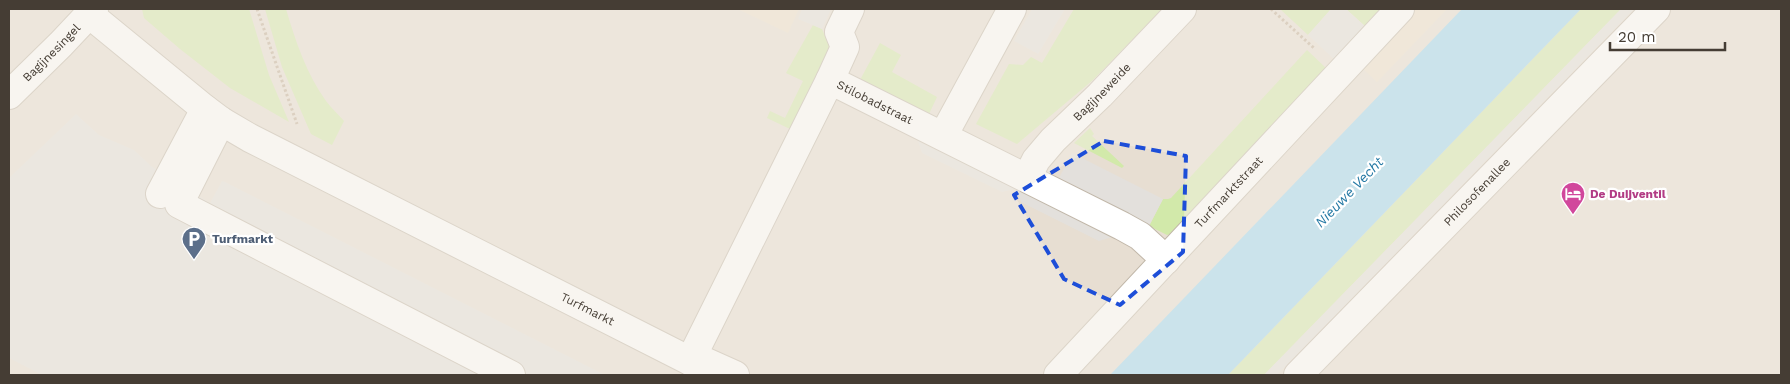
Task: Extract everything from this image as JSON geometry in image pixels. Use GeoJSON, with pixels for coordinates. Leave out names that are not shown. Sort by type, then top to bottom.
{"type":"FeatureCollection","features":[{"type":"Feature","properties":{"kind":"street"},"geometry":{"type":"LineString","coordinates":[[830,80],[845,47],[840,32],[850,9]]}},
{"type":"Feature","properties":{"kind":"street"},"geometry":{"type":"LineString","coordinates":[[944,136],[1012,9]]}},
{"type":"Feature","properties":{"kind":"street","name":"Bagijneweide"},"geometry":{"type":"LineString","coordinates":[[1027,178],[1036,160],[1054,140],[1100,96],[1182,9]]}},
{"type":"Feature","properties":{"kind":"street","name":"Turfmarktstraat"},"geometry":{"type":"LineString","coordinates":[[1058,375],[1339,72],[1400,9]]}},
{"type":"Feature","properties":{"kind":"street","name":"Philosofenallee"},"geometry":{"type":"LineString","coordinates":[[1298,375],[1656,9]]}},
{"type":"Feature","properties":{"kind":"street","name":"Turfmarkt"},"geometry":{"type":"LineString","coordinates":[[92,11],[212,115],[250,138],[690,361],[706,362],[735,375]]}},
{"type":"Feature","properties":{"kind":"street","name":"Bagijnesingel"},"geometry":{"type":"LineString","coordinates":[[9,95],[92,11]]}},
{"type":"Feature","properties":{"kind":"street","name":"Stilobadstraat"},"geometry":{"type":"LineString","coordinates":[[690,361],[830,80],[1140,236],[1166,260]]}},
{"type":"Feature","properties":{"kind":"street"},"geometry":{"type":"LineString","coordinates":[[160,194],[212,115]]}},
{"type":"Feature","properties":{"kind":"street"},"geometry":{"type":"LineString","coordinates":[[212,115],[179,204],[511,375]]}},
{"type":"Feature","properties":{"kind":"path"},"geometry":{"type":"LineString","coordinates":[[257,9],[302,136],[291,158]]}},
{"type":"Feature","properties":{"kind":"path"},"geometry":{"type":"LineString","coordinates":[[1271,9],[1339,72]]}},
{"type":"Feature","properties":{"kind":"highlighted area"},"geometry":{"type":"Polygon","coordinates":[[[1104,141],[1186,156],[1183,252],[1120,305],[1064,279],[1014,195],[1104,141]]]}},
{"type":"Feature","properties":{"kind":"shaded area"},"geometry":{"type":"Polygon","coordinates":[[[9,9],[1781,9],[1781,375],[9,375],[9,9]]]}},
{"type":"Feature","properties":{"kind":"shaded area"},"geometry":{"type":"Polygon","coordinates":[[[738,9],[799,9],[788,33],[738,9]]]}},
{"type":"Feature","properties":{"kind":"shaded area"},"geometry":{"type":"Polygon","coordinates":[[[802,9],[831,9],[822,29],[798,19],[802,9]]]}},
{"type":"Feature","properties":{"kind":"shaded area"},"geometry":{"type":"Polygon","coordinates":[[[1032,9],[1065,9],[1038,54],[1014,41],[1032,9]]]}},
{"type":"Feature","properties":{"kind":"shaded area"},"geometry":{"type":"Polygon","coordinates":[[[1300,9],[1447,9],[1377,82],[1300,9]]]}},
{"type":"Feature","properties":{"kind":"shaded area"},"geometry":{"type":"Polygon","coordinates":[[[1331,9],[1346,9],[1366,27],[1335,60],[1308,35],[1331,9]]]}},
{"type":"Feature","properties":{"kind":"shaded area"},"geometry":{"type":"Polygon","coordinates":[[[1621,9],[1634,9],[1277,375],[1264,375],[1621,9]]]}},
{"type":"Feature","properties":{"kind":"shaded area","name":"Turfmarkt"},"geometry":{"type":"Polygon","coordinates":[[[76,114],[99,135],[134,150],[151,166],[210,203],[222,181],[225,182],[605,375],[42,375],[9,358],[9,178],[76,114]]]}},
{"type":"Feature","properties":{"kind":"shaded area"},"geometry":{"type":"Polygon","coordinates":[[[918,141],[1015,189],[1002,192],[922,153],[918,141]]]}},
{"type":"Feature","properties":{"kind":"shaded area"},"geometry":{"type":"Polygon","coordinates":[[[1072,153],[1163,199],[1149,226],[1059,178],[1072,153]]]}},
{"type":"Feature","properties":{"kind":"shaded area"},"geometry":{"type":"Polygon","coordinates":[[[1016,189],[1112,237],[1099,241],[1021,202],[1016,189]]]}},
{"type":"Feature","properties":{"kind":"green space"},"geometry":{"type":"Polygon","coordinates":[[[142,9],[249,9],[269,75],[289,122],[230,88],[144,18],[142,9]]]}},
{"type":"Feature","properties":{"kind":"green space"},"geometry":{"type":"Polygon","coordinates":[[[265,9],[286,9],[307,69],[326,101],[344,121],[332,145],[311,134],[282,67],[265,9]]]}},
{"type":"Feature","properties":{"kind":"green space"},"geometry":{"type":"Polygon","coordinates":[[[1074,9],[1162,9],[1093,80],[1017,144],[976,124],[1009,64],[1023,65],[1031,57],[1042,63],[1074,9]]]}},
{"type":"Feature","properties":{"kind":"green space"},"geometry":{"type":"Polygon","coordinates":[[[1280,9],[1331,9],[1308,35],[1280,9]]]}},
{"type":"Feature","properties":{"kind":"green space"},"geometry":{"type":"Polygon","coordinates":[[[1346,9],[1384,9],[1366,27],[1346,9]]]}},
{"type":"Feature","properties":{"kind":"green space"},"geometry":{"type":"Polygon","coordinates":[[[1581,9],[1621,9],[1264,375],[1228,375],[1581,9]]]}},
{"type":"Feature","properties":{"kind":"green space"},"geometry":{"type":"Polygon","coordinates":[[[813,25],[822,29],[831,50],[790,129],[767,118],[770,111],[785,118],[803,81],[786,73],[813,25]]]}},
{"type":"Feature","properties":{"kind":"green space"},"geometry":{"type":"Polygon","coordinates":[[[880,43],[901,55],[892,72],[937,97],[929,114],[860,80],[880,43]]]}},
{"type":"Feature","properties":{"kind":"green space"},"geometry":{"type":"Polygon","coordinates":[[[1307,50],[1327,69],[1175,233],[1167,235],[1149,226],[1163,199],[1171,198],[1307,50]]]}},
{"type":"Feature","properties":{"kind":"green space"},"geometry":{"type":"Polygon","coordinates":[[[1090,128],[1094,134],[1092,136],[1124,166],[1122,168],[1074,143],[1090,128]]]}},
{"type":"Feature","properties":{"kind":"water","name":"Nieuwe Vecht"},"geometry":{"type":"Polygon","coordinates":[[[1462,9],[1581,9],[1228,375],[1110,375],[1462,9]]]}},
{"type":"Feature","properties":{"kind":"place","name":"De Duijventil"},"geometry":{"type":"Point","coordinates":[1573,215]}},
{"type":"Feature","properties":{"kind":"place","name":"Turfmarkt"},"geometry":{"type":"Point","coordinates":[194,260]}}]}
